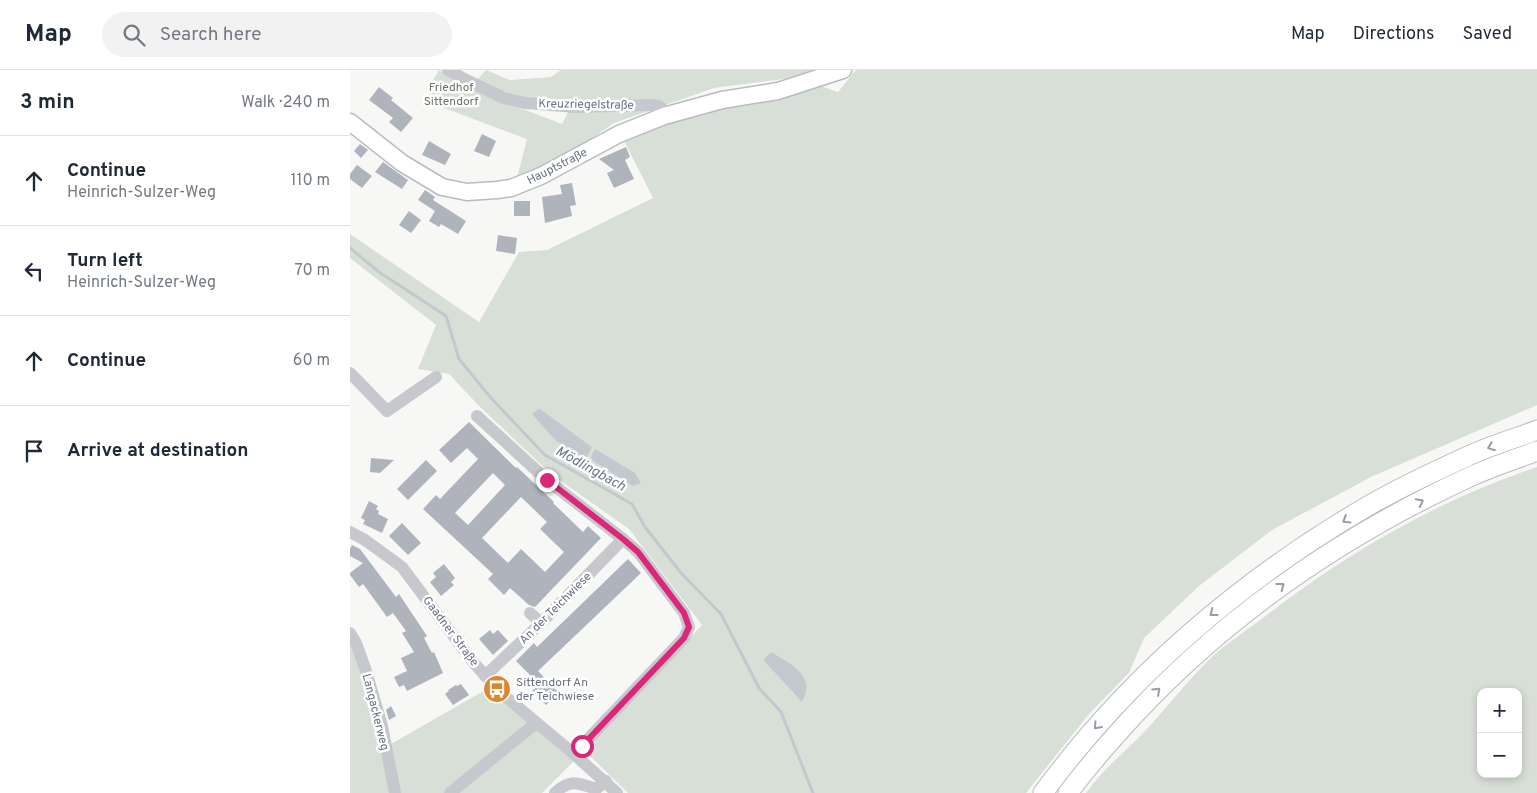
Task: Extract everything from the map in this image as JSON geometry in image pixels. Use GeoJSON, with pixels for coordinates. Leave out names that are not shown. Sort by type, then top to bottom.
{"type":"FeatureCollection","features":[{"type":"Feature","properties":{"kind":"highway"},"geometry":{"type":"LineString","coordinates":[[1043,793],[1066,761],[1134,685],[1206,619],[1284,559],[1368,506],[1468,456],[1537,430]]}},
{"type":"Feature","properties":{"kind":"highway"},"geometry":{"type":"LineString","coordinates":[[1068,793],[1080,776],[1146,701],[1218,634],[1293,576],[1378,523],[1474,475],[1537,451]]}},
{"type":"Feature","properties":{"kind":"main road","name":"Hauptstraße"},"geometry":{"type":"LineString","coordinates":[[350,122],[402,163],[442,188],[467,192],[511,188],[542,176],[619,134],[668,114],[722,100],[778,91],[843,70]]}},
{"type":"Feature","properties":{"kind":"street","name":"Kreuzriegelstraße"},"geometry":{"type":"LineString","coordinates":[[448,70],[504,98],[525,103],[576,106],[653,105],[659,106],[668,114]]}},
{"type":"Feature","properties":{"kind":"street"},"geometry":{"type":"LineString","coordinates":[[350,373],[387,411],[436,377]]}},
{"type":"Feature","properties":{"kind":"street"},"geometry":{"type":"LineString","coordinates":[[477,416],[547,480],[638,552],[684,613],[689,627],[684,638],[574,754]]}},
{"type":"Feature","properties":{"kind":"street","name":"Gaadner Straße"},"geometry":{"type":"LineString","coordinates":[[350,532],[365,540],[402,567],[485,676],[500,692],[606,781],[617,793]]}},
{"type":"Feature","properties":{"kind":"street","name":"An der Teichwiese"},"geometry":{"type":"LineString","coordinates":[[485,676],[541,623],[623,539]]}},
{"type":"Feature","properties":{"kind":"street"},"geometry":{"type":"LineString","coordinates":[[530,613],[541,623]]}},
{"type":"Feature","properties":{"kind":"street","name":"Langackerweg"},"geometry":{"type":"LineString","coordinates":[[350,633],[356,643],[366,671],[382,726],[394,793]]}},
{"type":"Feature","properties":{"kind":"street"},"geometry":{"type":"LineString","coordinates":[[450,793],[536,723]]}},
{"type":"Feature","properties":{"kind":"street"},"geometry":{"type":"LineString","coordinates":[[555,793],[562,786],[576,782],[596,789],[606,781]]}},
{"type":"Feature","properties":{"kind":"green space","name":"Friedhof Sittendorf"},"geometry":{"type":"Polygon","coordinates":[[[439,70],[476,91],[562,124],[572,104],[522,100],[476,81],[486,70],[510,80],[551,77],[561,70],[822,70],[808,76],[714,88],[614,123],[554,164],[517,178],[527,139],[444,108],[427,90],[439,70]]]}},
{"type":"Feature","properties":{"kind":"green space"},"geometry":{"type":"Polygon","coordinates":[[[1537,70],[1537,405],[1371,477],[1272,530],[1199,586],[1144,638],[1129,673],[1089,714],[1026,793],[628,793],[584,750],[702,625],[629,529],[551,474],[479,406],[449,374],[418,369],[436,325],[350,258],[350,234],[479,322],[519,252],[547,250],[653,198],[624,141],[673,118],[713,107],[821,86],[838,92],[855,71],[1537,70]],[[539,408],[532,414],[592,447],[539,408]],[[771,652],[763,660],[802,702],[771,652]]]}},
{"type":"Feature","properties":{"kind":"green space"},"geometry":{"type":"Polygon","coordinates":[[[1537,467],[1537,793],[1086,793],[1203,666],[1230,642],[1326,572],[1428,512],[1500,480],[1537,467]]]}},
{"type":"Feature","properties":{"kind":"green space"},"geometry":{"type":"Polygon","coordinates":[[[350,639],[384,748],[487,689],[574,761],[542,793],[350,793],[350,639]]]}},
{"type":"Feature","properties":{"kind":"shaded area"},"geometry":{"type":"Polygon","coordinates":[[[539,408],[592,447],[586,458],[556,441],[532,414],[539,408]]]}},
{"type":"Feature","properties":{"kind":"shaded area"},"geometry":{"type":"Polygon","coordinates":[[[595,449],[635,473],[641,483],[633,486],[593,461],[591,457],[595,449]]]}},
{"type":"Feature","properties":{"kind":"shaded area"},"geometry":{"type":"Polygon","coordinates":[[[771,652],[793,666],[804,677],[806,693],[802,702],[763,660],[771,652]]]}},
{"type":"Feature","properties":{"kind":"building"},"geometry":{"type":"Polygon","coordinates":[[[379,87],[393,98],[391,100],[413,118],[401,132],[389,122],[393,118],[369,100],[379,87]]]}},
{"type":"Feature","properties":{"kind":"building"},"geometry":{"type":"Polygon","coordinates":[[[482,134],[496,141],[489,157],[474,151],[482,134]]]}},
{"type":"Feature","properties":{"kind":"building"},"geometry":{"type":"Polygon","coordinates":[[[429,141],[451,154],[445,165],[422,155],[429,141]]]}},
{"type":"Feature","properties":{"kind":"building"},"geometry":{"type":"Polygon","coordinates":[[[360,144],[368,150],[361,158],[354,151],[360,144]]]}},
{"type":"Feature","properties":{"kind":"building"},"geometry":{"type":"Polygon","coordinates":[[[626,147],[630,157],[625,160],[634,179],[614,188],[607,173],[614,170],[599,159],[626,147]]]}},
{"type":"Feature","properties":{"kind":"building"},"geometry":{"type":"Polygon","coordinates":[[[383,162],[408,180],[402,189],[375,172],[383,162]]]}},
{"type":"Feature","properties":{"kind":"building"},"geometry":{"type":"Polygon","coordinates":[[[357,165],[372,176],[362,188],[350,179],[350,174],[357,165]]]}},
{"type":"Feature","properties":{"kind":"building"},"geometry":{"type":"Polygon","coordinates":[[[572,183],[576,205],[570,206],[572,216],[545,223],[542,197],[562,194],[560,185],[572,183]]]}},
{"type":"Feature","properties":{"kind":"building"},"geometry":{"type":"Polygon","coordinates":[[[425,190],[435,197],[433,200],[466,221],[458,234],[441,224],[439,227],[429,221],[435,211],[418,200],[425,190]]]}},
{"type":"Feature","properties":{"kind":"building"},"geometry":{"type":"Polygon","coordinates":[[[514,201],[530,201],[530,216],[514,216],[514,201]]]}},
{"type":"Feature","properties":{"kind":"building"},"geometry":{"type":"Polygon","coordinates":[[[409,211],[421,220],[411,233],[399,225],[409,211]]]}},
{"type":"Feature","properties":{"kind":"building"},"geometry":{"type":"Polygon","coordinates":[[[498,235],[517,238],[515,254],[496,251],[498,235]]]}},
{"type":"Feature","properties":{"kind":"building"},"geometry":{"type":"Polygon","coordinates":[[[469,422],[583,532],[588,526],[601,538],[535,607],[529,605],[510,588],[504,595],[488,579],[493,574],[423,509],[436,495],[440,499],[478,459],[467,448],[451,463],[439,450],[469,422]],[[493,473],[455,513],[468,525],[505,485],[493,473]],[[521,497],[482,538],[508,563],[521,549],[545,572],[564,552],[540,529],[547,522],[521,497]]]}},
{"type":"Feature","properties":{"kind":"building"},"geometry":{"type":"Polygon","coordinates":[[[371,458],[394,460],[380,473],[370,472],[371,458]]]}},
{"type":"Feature","properties":{"kind":"building"},"geometry":{"type":"Polygon","coordinates":[[[426,460],[437,471],[408,500],[397,489],[426,460]]]}},
{"type":"Feature","properties":{"kind":"building"},"geometry":{"type":"Polygon","coordinates":[[[369,501],[378,506],[376,509],[379,511],[378,514],[388,519],[382,533],[363,524],[365,520],[361,518],[369,501]]]}},
{"type":"Feature","properties":{"kind":"building"},"geometry":{"type":"Polygon","coordinates":[[[402,523],[421,543],[408,555],[389,536],[402,523]]]}},
{"type":"Feature","properties":{"kind":"building"},"geometry":{"type":"Polygon","coordinates":[[[352,545],[360,549],[396,597],[399,594],[427,636],[424,638],[432,653],[434,652],[443,673],[407,691],[404,685],[399,687],[394,677],[407,671],[401,658],[414,652],[402,633],[406,631],[393,613],[387,617],[363,584],[359,587],[350,575],[363,563],[350,556],[352,545]]]}},
{"type":"Feature","properties":{"kind":"building"},"geometry":{"type":"Polygon","coordinates":[[[628,559],[641,573],[538,671],[559,693],[546,705],[532,691],[539,684],[516,661],[534,643],[537,647],[628,559]]]}},
{"type":"Feature","properties":{"kind":"building"},"geometry":{"type":"Polygon","coordinates":[[[444,564],[455,578],[451,582],[454,585],[441,596],[430,582],[436,577],[433,573],[444,564]]]}},
{"type":"Feature","properties":{"kind":"building"},"geometry":{"type":"Polygon","coordinates":[[[490,630],[493,634],[498,630],[508,641],[493,655],[479,639],[490,630]]]}},
{"type":"Feature","properties":{"kind":"building"},"geometry":{"type":"Polygon","coordinates":[[[461,684],[469,695],[453,705],[445,694],[456,685],[461,684]]]}},
{"type":"Feature","properties":{"kind":"building"},"geometry":{"type":"Polygon","coordinates":[[[391,706],[396,716],[389,720],[386,710],[391,706]]]}},
{"type":"Feature","properties":{"kind":"waterway","name":"Mödlingbach"},"geometry":{"type":"LineString","coordinates":[[350,248],[379,272],[446,316],[459,359],[491,398],[545,455],[632,504],[645,527],[681,573],[721,614],[759,688],[781,712],[813,793]]}},
{"type":"Feature","properties":{"kind":"place","name":"Sittendorf An der Teichwiese"},"geometry":{"type":"Point","coordinates":[497,689]}},
{"type":"Feature","properties":{"kind":"route"},"geometry":{"type":"LineString","coordinates":[[547,480],[638,552],[684,613],[689,627],[684,638],[582,746]]}}]}
